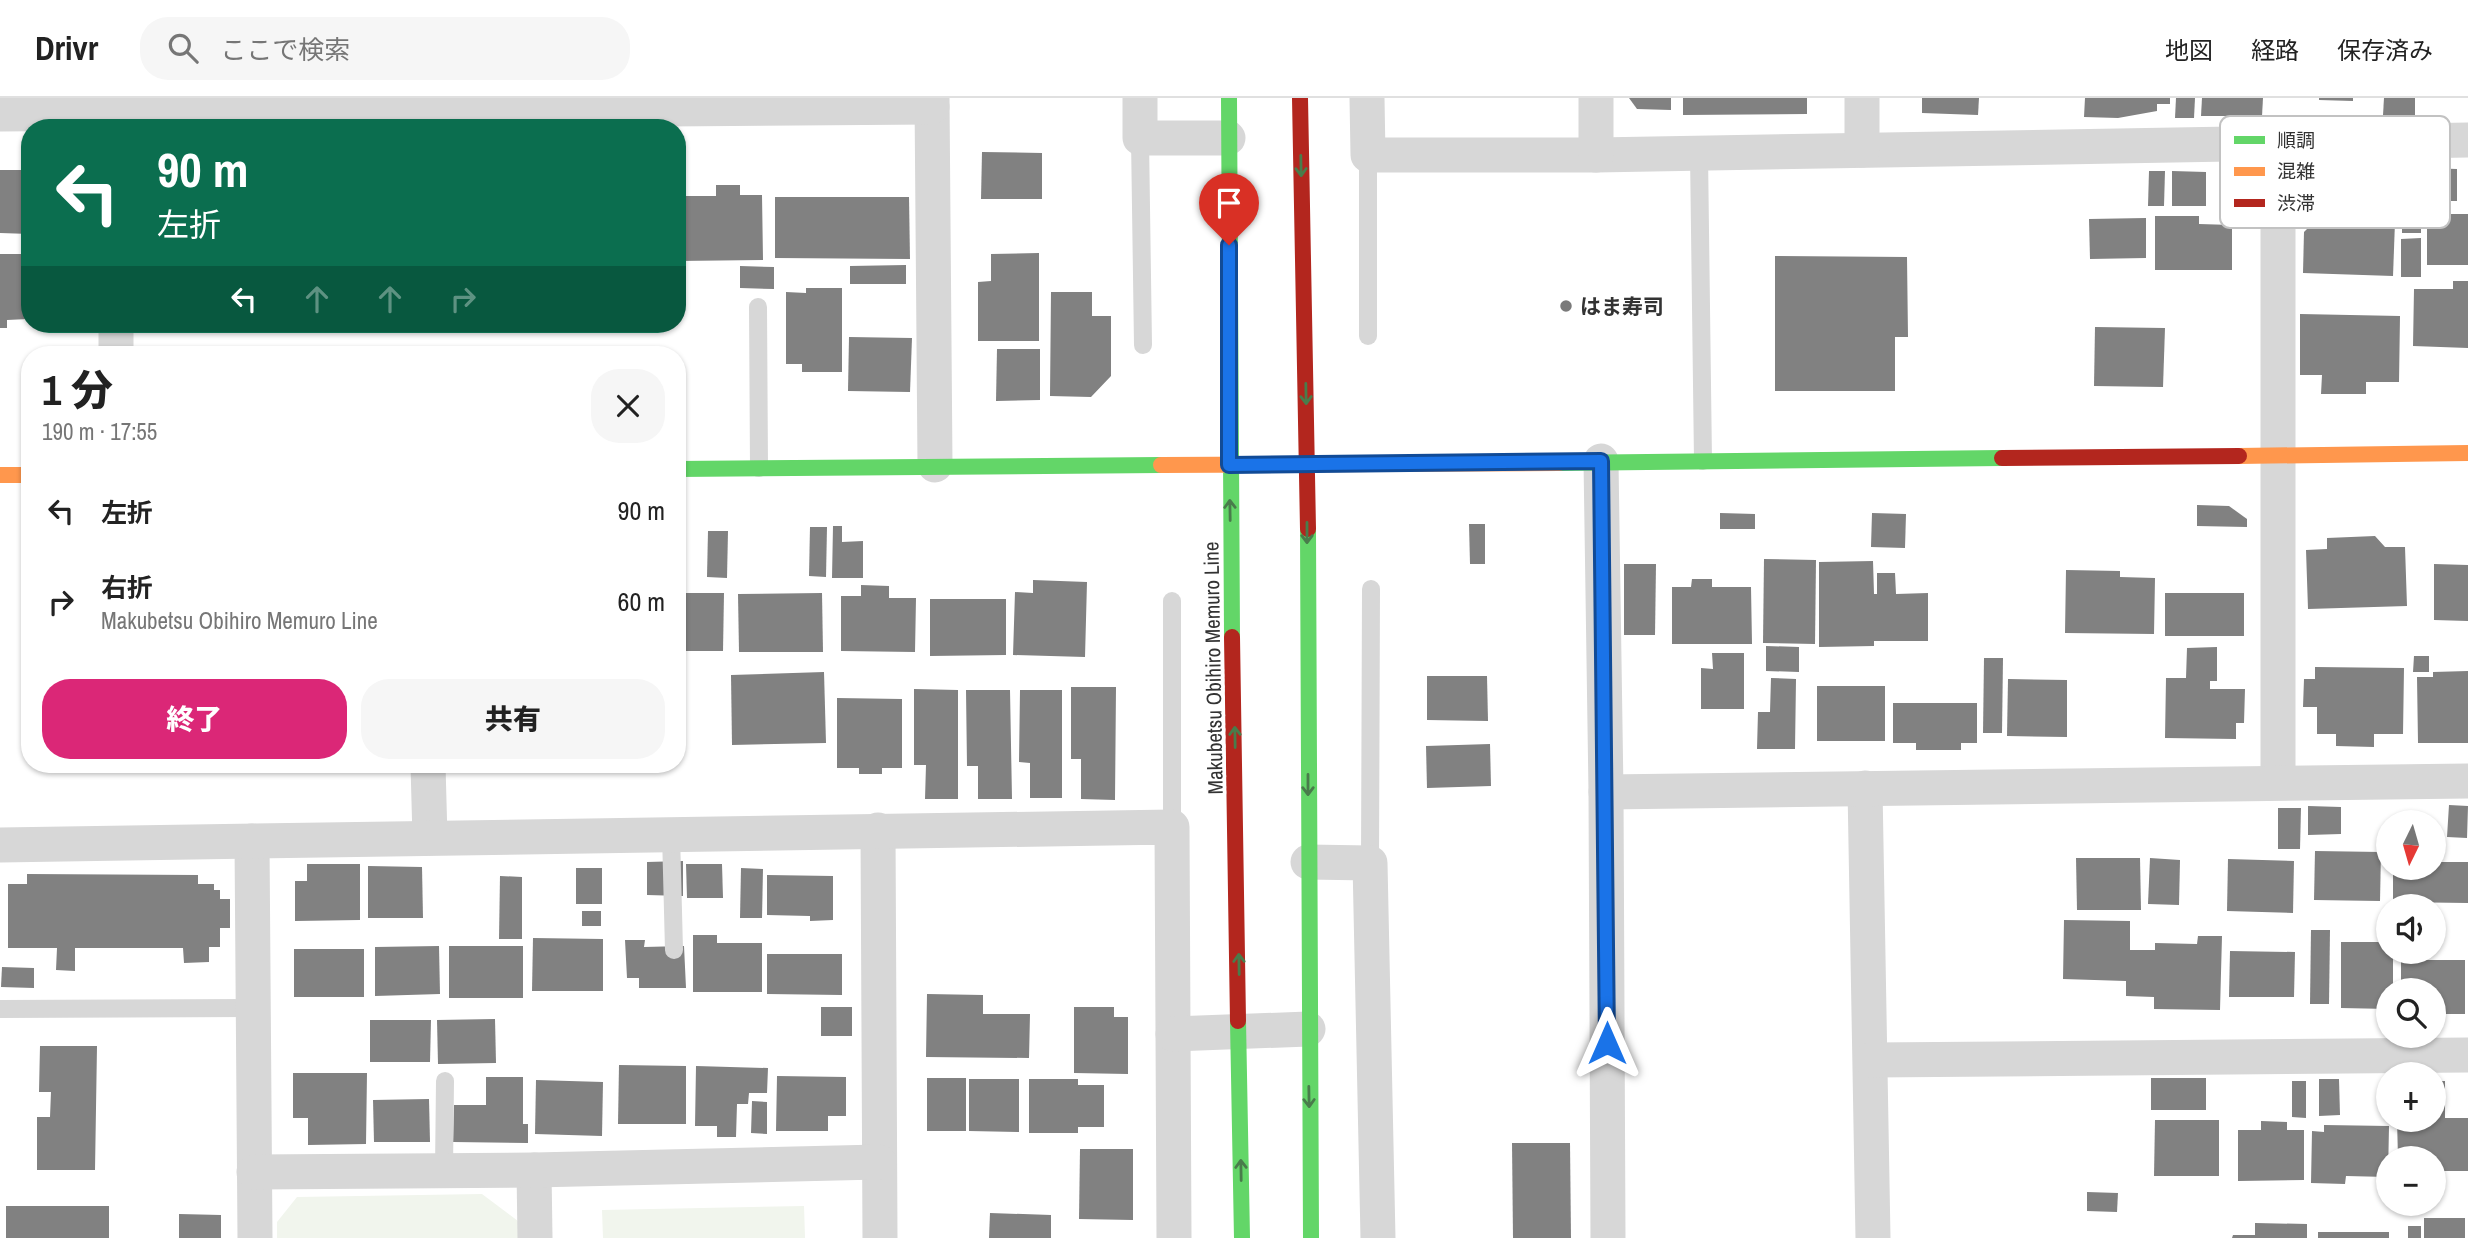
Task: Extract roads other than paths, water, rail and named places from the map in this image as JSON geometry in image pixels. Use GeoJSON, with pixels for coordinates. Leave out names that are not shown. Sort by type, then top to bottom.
{"type":"FeatureCollection","features":[{"type":"Feature","properties":{"kind":"main road","name":"Makubetsu Obihiro Memuro Line"},"geometry":{"type":"LineString","coordinates":[[1229,98],[1229,465],[1242,1238]]}},
{"type":"Feature","properties":{"kind":"main road"},"geometry":{"type":"LineString","coordinates":[[1300,98],[1308,465],[1308,1029],[1311,1238]]}},
{"type":"Feature","properties":{"kind":"main road"},"geometry":{"type":"LineString","coordinates":[[686,469],[2468,453]]}},
{"type":"Feature","properties":{"kind":"main road"},"geometry":{"type":"LineString","coordinates":[[0,475],[21,475]]}},
{"type":"Feature","properties":{"kind":"street"},"geometry":{"type":"LineString","coordinates":[[1140,98],[1140,138],[1228,138]]}},
{"type":"Feature","properties":{"kind":"street"},"geometry":{"type":"LineString","coordinates":[[1367,98],[1367,155],[1596,155],[2220,145]]}},
{"type":"Feature","properties":{"kind":"street"},"geometry":{"type":"LineString","coordinates":[[1595,98],[1596,155]]}},
{"type":"Feature","properties":{"kind":"street"},"geometry":{"type":"LineString","coordinates":[[1862,98],[1862,150]]}},
{"type":"Feature","properties":{"kind":"street"},"geometry":{"type":"LineString","coordinates":[[0,114],[932,102],[935,465]]}},
{"type":"Feature","properties":{"kind":"street"},"geometry":{"type":"LineString","coordinates":[[2450,140],[2468,140]]}},
{"type":"Feature","properties":{"kind":"street"},"geometry":{"type":"LineString","coordinates":[[2278,228],[2278,782]]}},
{"type":"Feature","properties":{"kind":"street"},"geometry":{"type":"LineString","coordinates":[[1601,461],[1608,1238]]}},
{"type":"Feature","properties":{"kind":"street"},"geometry":{"type":"LineString","coordinates":[[428,773],[430,838]]}},
{"type":"Feature","properties":{"kind":"street"},"geometry":{"type":"LineString","coordinates":[[1606,792],[2468,781]]}},
{"type":"Feature","properties":{"kind":"street"},"geometry":{"type":"LineString","coordinates":[[1865,788],[1873,1238]]}},
{"type":"Feature","properties":{"kind":"street"},"geometry":{"type":"LineString","coordinates":[[0,845],[1172,827],[1174,1238]]}},
{"type":"Feature","properties":{"kind":"street"},"geometry":{"type":"LineString","coordinates":[[878,830],[880,1238]]}},
{"type":"Feature","properties":{"kind":"street"},"geometry":{"type":"LineString","coordinates":[[252,841],[255,1238]]}},
{"type":"Feature","properties":{"kind":"street"},"geometry":{"type":"LineString","coordinates":[[1308,862],[1370,863],[1378,1238]]}},
{"type":"Feature","properties":{"kind":"street"},"geometry":{"type":"LineString","coordinates":[[1173,1034],[1308,1029]]}},
{"type":"Feature","properties":{"kind":"street"},"geometry":{"type":"LineString","coordinates":[[1871,1060],[2468,1055]]}},
{"type":"Feature","properties":{"kind":"street"},"geometry":{"type":"LineString","coordinates":[[254,1172],[534,1170],[879,1162]]}},
{"type":"Feature","properties":{"kind":"street"},"geometry":{"type":"LineString","coordinates":[[534,1170],[534,1238]]}},
{"type":"Feature","properties":{"kind":"lane"},"geometry":{"type":"LineString","coordinates":[[1140,138],[1143,345]]}},
{"type":"Feature","properties":{"kind":"lane"},"geometry":{"type":"LineString","coordinates":[[1699,153],[1703,461]]}},
{"type":"Feature","properties":{"kind":"lane"},"geometry":{"type":"LineString","coordinates":[[1367,155],[1368,336]]}},
{"type":"Feature","properties":{"kind":"lane"},"geometry":{"type":"LineString","coordinates":[[758,307],[759,468]]}},
{"type":"Feature","properties":{"kind":"lane"},"geometry":{"type":"LineString","coordinates":[[1370,863],[1371,589]]}},
{"type":"Feature","properties":{"kind":"lane"},"geometry":{"type":"LineString","coordinates":[[1172,601],[1172,827]]}},
{"type":"Feature","properties":{"kind":"lane"},"geometry":{"type":"LineString","coordinates":[[671,834],[674,950]]}},
{"type":"Feature","properties":{"kind":"lane"},"geometry":{"type":"LineString","coordinates":[[0,1009],[253,1007]]}},
{"type":"Feature","properties":{"kind":"lane"},"geometry":{"type":"LineString","coordinates":[[444,1170],[445,1081]]}},
{"type":"Feature","properties":{"kind":"place","name":"はま寿司"},"geometry":{"type":"Point","coordinates":[1566,306]}}]}
